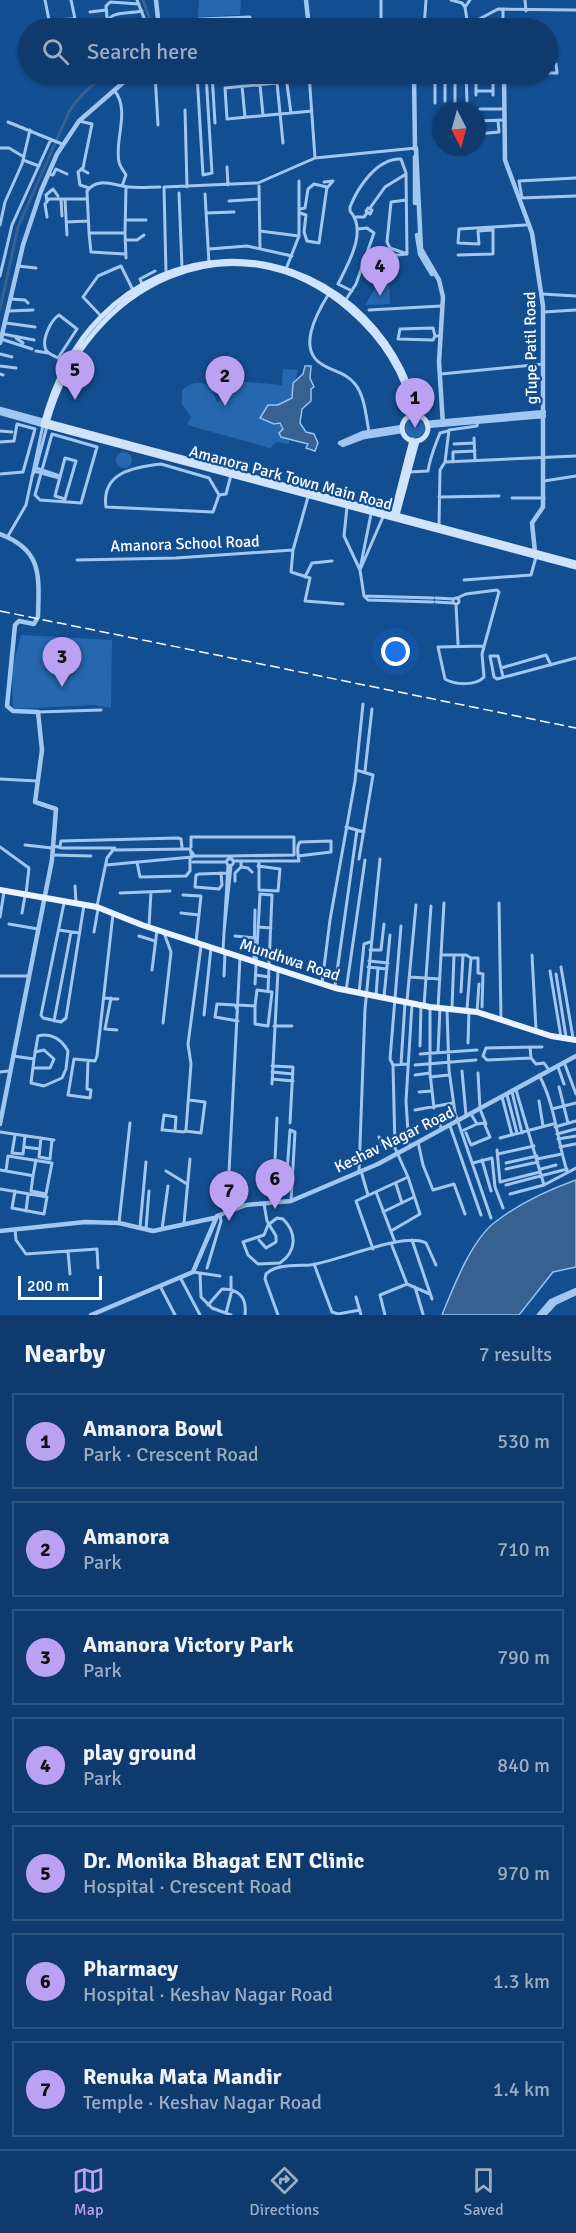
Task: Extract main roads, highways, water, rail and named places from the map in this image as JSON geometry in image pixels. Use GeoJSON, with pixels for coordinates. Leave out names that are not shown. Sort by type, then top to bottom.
{"type":"FeatureCollection","features":[{"type":"Feature","properties":{"kind":"main road"},"geometry":{"type":"LineString","coordinates":[[68,364],[84,337],[101,316],[134,291],[182,268],[209,263],[249,261],[315,281],[344,302],[365,324],[386,350],[404,384],[415,415],[427,425],[425,436],[414,440]]}},
{"type":"Feature","properties":{"kind":"main road"},"geometry":{"type":"LineString","coordinates":[[167,276],[202,267],[237,264],[261,266],[286,271],[344,302]]}},
{"type":"Feature","properties":{"kind":"main road"},"geometry":{"type":"LineString","coordinates":[[68,364],[110,314],[152,283]]}},
{"type":"Feature","properties":{"kind":"main road","name":"Amanora Park Town Main Road"},"geometry":{"type":"LineString","coordinates":[[68,364],[45,423],[384,516],[576,565]]}},
{"type":"Feature","properties":{"kind":"main road"},"geometry":{"type":"LineString","coordinates":[[414,440],[402,429],[405,420],[415,415]]}},
{"type":"Feature","properties":{"kind":"main road"},"geometry":{"type":"LineString","coordinates":[[395,515],[409,471],[414,440]]}},
{"type":"Feature","properties":{"kind":"main road"},"geometry":{"type":"LineString","coordinates":[[395,515],[414,440]]}},
{"type":"Feature","properties":{"kind":"main road","name":"Amanora Park Town Main Road"},"geometry":{"type":"LineString","coordinates":[[154,452],[231,475],[347,506],[395,515],[440,529]]}},
{"type":"Feature","properties":{"kind":"main road","name":"Mundhwa Road"},"geometry":{"type":"LineString","coordinates":[[2,890],[98,907],[160,931],[322,985],[376,998],[425,1006],[468,1011],[479,1009],[536,1030],[569,1039]]}},
{"type":"Feature","properties":{"kind":"waterway"},"geometry":{"type":"LineString","coordinates":[[143,0],[149,18]]}},
{"type":"Feature","properties":{"kind":"waterway"},"geometry":{"type":"LineString","coordinates":[[0,309],[18,227],[69,112],[95,84]]}},
{"type":"Feature","properties":{"kind":"railway"},"geometry":{"type":"LineString","coordinates":[[0,611],[576,728]]}},
{"type":"Feature","properties":{"kind":"place","name":"play ground"},"geometry":{"type":"Point","coordinates":[380,296]}},
{"type":"Feature","properties":{"kind":"place","name":"Dr. Monika Bhagat ENT Clinic"},"geometry":{"type":"Point","coordinates":[75,400]}},
{"type":"Feature","properties":{"kind":"place","name":"Amanora"},"geometry":{"type":"Point","coordinates":[225,406]}},
{"type":"Feature","properties":{"kind":"place","name":"Amanora Bowl"},"geometry":{"type":"Point","coordinates":[415,428]}},
{"type":"Feature","properties":{"kind":"place","name":"Amanora Victory Park"},"geometry":{"type":"Point","coordinates":[62,687]}},
{"type":"Feature","properties":{"kind":"place","name":"Pharmacy"},"geometry":{"type":"Point","coordinates":[275,1209]}},
{"type":"Feature","properties":{"kind":"place","name":"Renuka Mata Mandir"},"geometry":{"type":"Point","coordinates":[229,1221]}}]}
